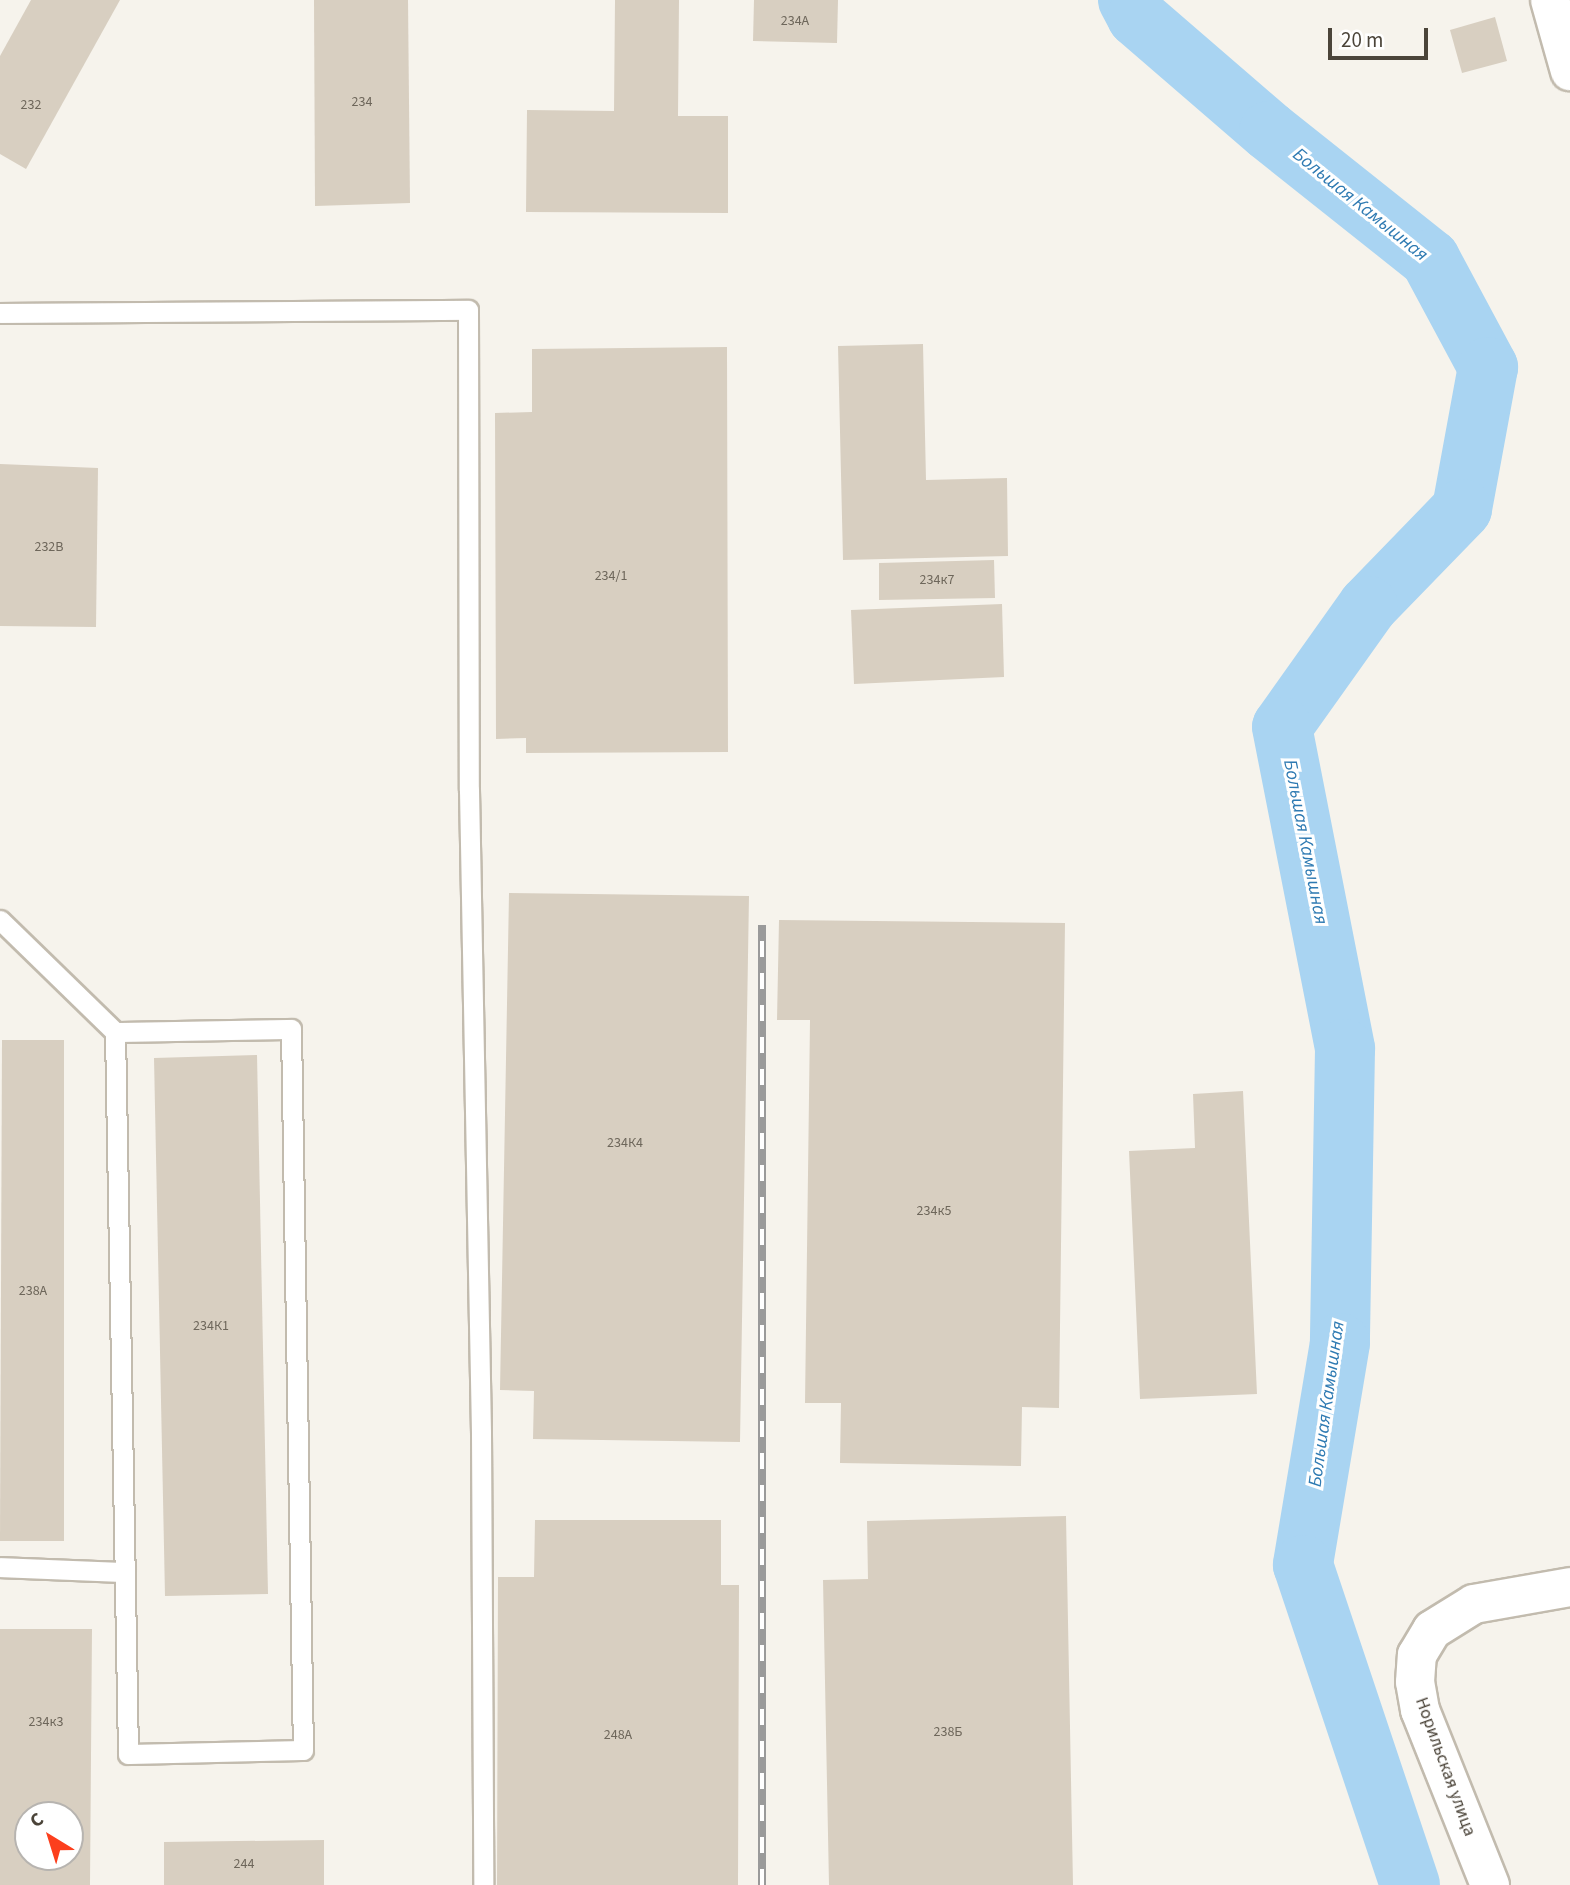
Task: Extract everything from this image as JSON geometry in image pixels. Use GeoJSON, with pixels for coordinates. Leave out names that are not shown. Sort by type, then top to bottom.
{"type":"FeatureCollection","features":[{"type":"Feature","properties":{"kind":"street"},"geometry":{"type":"LineString","coordinates":[[1550,0],[1570,71]]}},
{"type":"Feature","properties":{"kind":"street","name":"Норильская улица"},"geometry":{"type":"LineString","coordinates":[[1490,1885],[1420,1710],[1415,1682],[1417,1655],[1432,1630],[1474,1604],[1570,1587]]}},
{"type":"Feature","properties":{"kind":"lane"},"geometry":{"type":"LineString","coordinates":[[0,313],[468,310],[468,790],[481,1433],[483,1885]]}},
{"type":"Feature","properties":{"kind":"lane"},"geometry":{"type":"LineString","coordinates":[[0,920],[116,1032],[291,1029],[303,1751],[128,1754],[116,1032]]}},
{"type":"Feature","properties":{"kind":"lane"},"geometry":{"type":"LineString","coordinates":[[0,1567],[125,1572]]}},
{"type":"Feature","properties":{"kind":"building"},"geometry":{"type":"Polygon","coordinates":[[[31,0],[120,0],[26,169],[0,154],[0,56],[31,0]]]}},
{"type":"Feature","properties":{"kind":"building"},"geometry":{"type":"Polygon","coordinates":[[[314,0],[408,0],[410,203],[315,206],[314,0]]]}},
{"type":"Feature","properties":{"kind":"building"},"geometry":{"type":"Polygon","coordinates":[[[615,0],[679,0],[678,116],[728,116],[728,213],[526,212],[527,110],[614,111],[615,0]]]}},
{"type":"Feature","properties":{"kind":"building"},"geometry":{"type":"Polygon","coordinates":[[[754,0],[838,0],[837,43],[753,41],[754,0]]]}},
{"type":"Feature","properties":{"kind":"building"},"geometry":{"type":"Polygon","coordinates":[[[1495,17],[1507,61],[1462,73],[1450,30],[1495,17]]]}},
{"type":"Feature","properties":{"kind":"building"},"geometry":{"type":"Polygon","coordinates":[[[923,344],[926,480],[1007,478],[1008,556],[843,560],[838,346],[923,344]]]}},
{"type":"Feature","properties":{"kind":"building"},"geometry":{"type":"Polygon","coordinates":[[[727,347],[728,752],[526,753],[526,738],[496,739],[495,413],[532,412],[532,349],[727,347]]]}},
{"type":"Feature","properties":{"kind":"building"},"geometry":{"type":"Polygon","coordinates":[[[0,464],[98,468],[96,627],[0,626],[0,464]]]}},
{"type":"Feature","properties":{"kind":"building"},"geometry":{"type":"Polygon","coordinates":[[[994,560],[995,598],[879,600],[879,563],[994,560]]]}},
{"type":"Feature","properties":{"kind":"building"},"geometry":{"type":"Polygon","coordinates":[[[1002,604],[1004,677],[854,684],[851,610],[1002,604]]]}},
{"type":"Feature","properties":{"kind":"building"},"geometry":{"type":"Polygon","coordinates":[[[509,893],[749,896],[740,1442],[533,1439],[534,1391],[500,1390],[509,893]]]}},
{"type":"Feature","properties":{"kind":"building"},"geometry":{"type":"Polygon","coordinates":[[[779,920],[1065,923],[1059,1408],[1022,1407],[1021,1466],[840,1463],[841,1403],[805,1403],[810,1020],[777,1020],[779,920]]]}},
{"type":"Feature","properties":{"kind":"building"},"geometry":{"type":"Polygon","coordinates":[[[2,1040],[64,1040],[64,1541],[0,1541],[2,1040]]]}},
{"type":"Feature","properties":{"kind":"building"},"geometry":{"type":"Polygon","coordinates":[[[257,1055],[268,1594],[165,1596],[154,1058],[257,1055]]]}},
{"type":"Feature","properties":{"kind":"building"},"geometry":{"type":"Polygon","coordinates":[[[1243,1091],[1257,1394],[1140,1399],[1129,1151],[1195,1148],[1193,1094],[1243,1091]]]}},
{"type":"Feature","properties":{"kind":"building"},"geometry":{"type":"Polygon","coordinates":[[[1066,1516],[1073,1885],[829,1885],[823,1580],[868,1579],[867,1521],[1066,1516]]]}},
{"type":"Feature","properties":{"kind":"building"},"geometry":{"type":"Polygon","coordinates":[[[535,1520],[721,1520],[721,1585],[739,1585],[738,1885],[497,1885],[498,1577],[534,1577],[535,1520]]]}},
{"type":"Feature","properties":{"kind":"building"},"geometry":{"type":"Polygon","coordinates":[[[0,1629],[92,1629],[90,1885],[0,1885],[0,1629]]]}},
{"type":"Feature","properties":{"kind":"building"},"geometry":{"type":"Polygon","coordinates":[[[324,1840],[324,1885],[164,1885],[164,1842],[324,1840]]]}},
{"type":"Feature","properties":{"kind":"waterway","name":"Большая Камышная"},"geometry":{"type":"LineString","coordinates":[[1128,0],[1137,17],[1269,131],[1430,259],[1488,367],[1462,509],[1368,606],[1282,727],[1345,1049],[1340,1343],[1303,1565],[1410,1885]]}},
{"type":"Feature","properties":{"kind":"railway"},"geometry":{"type":"LineString","coordinates":[[762,925],[762,1885]]}}]}
